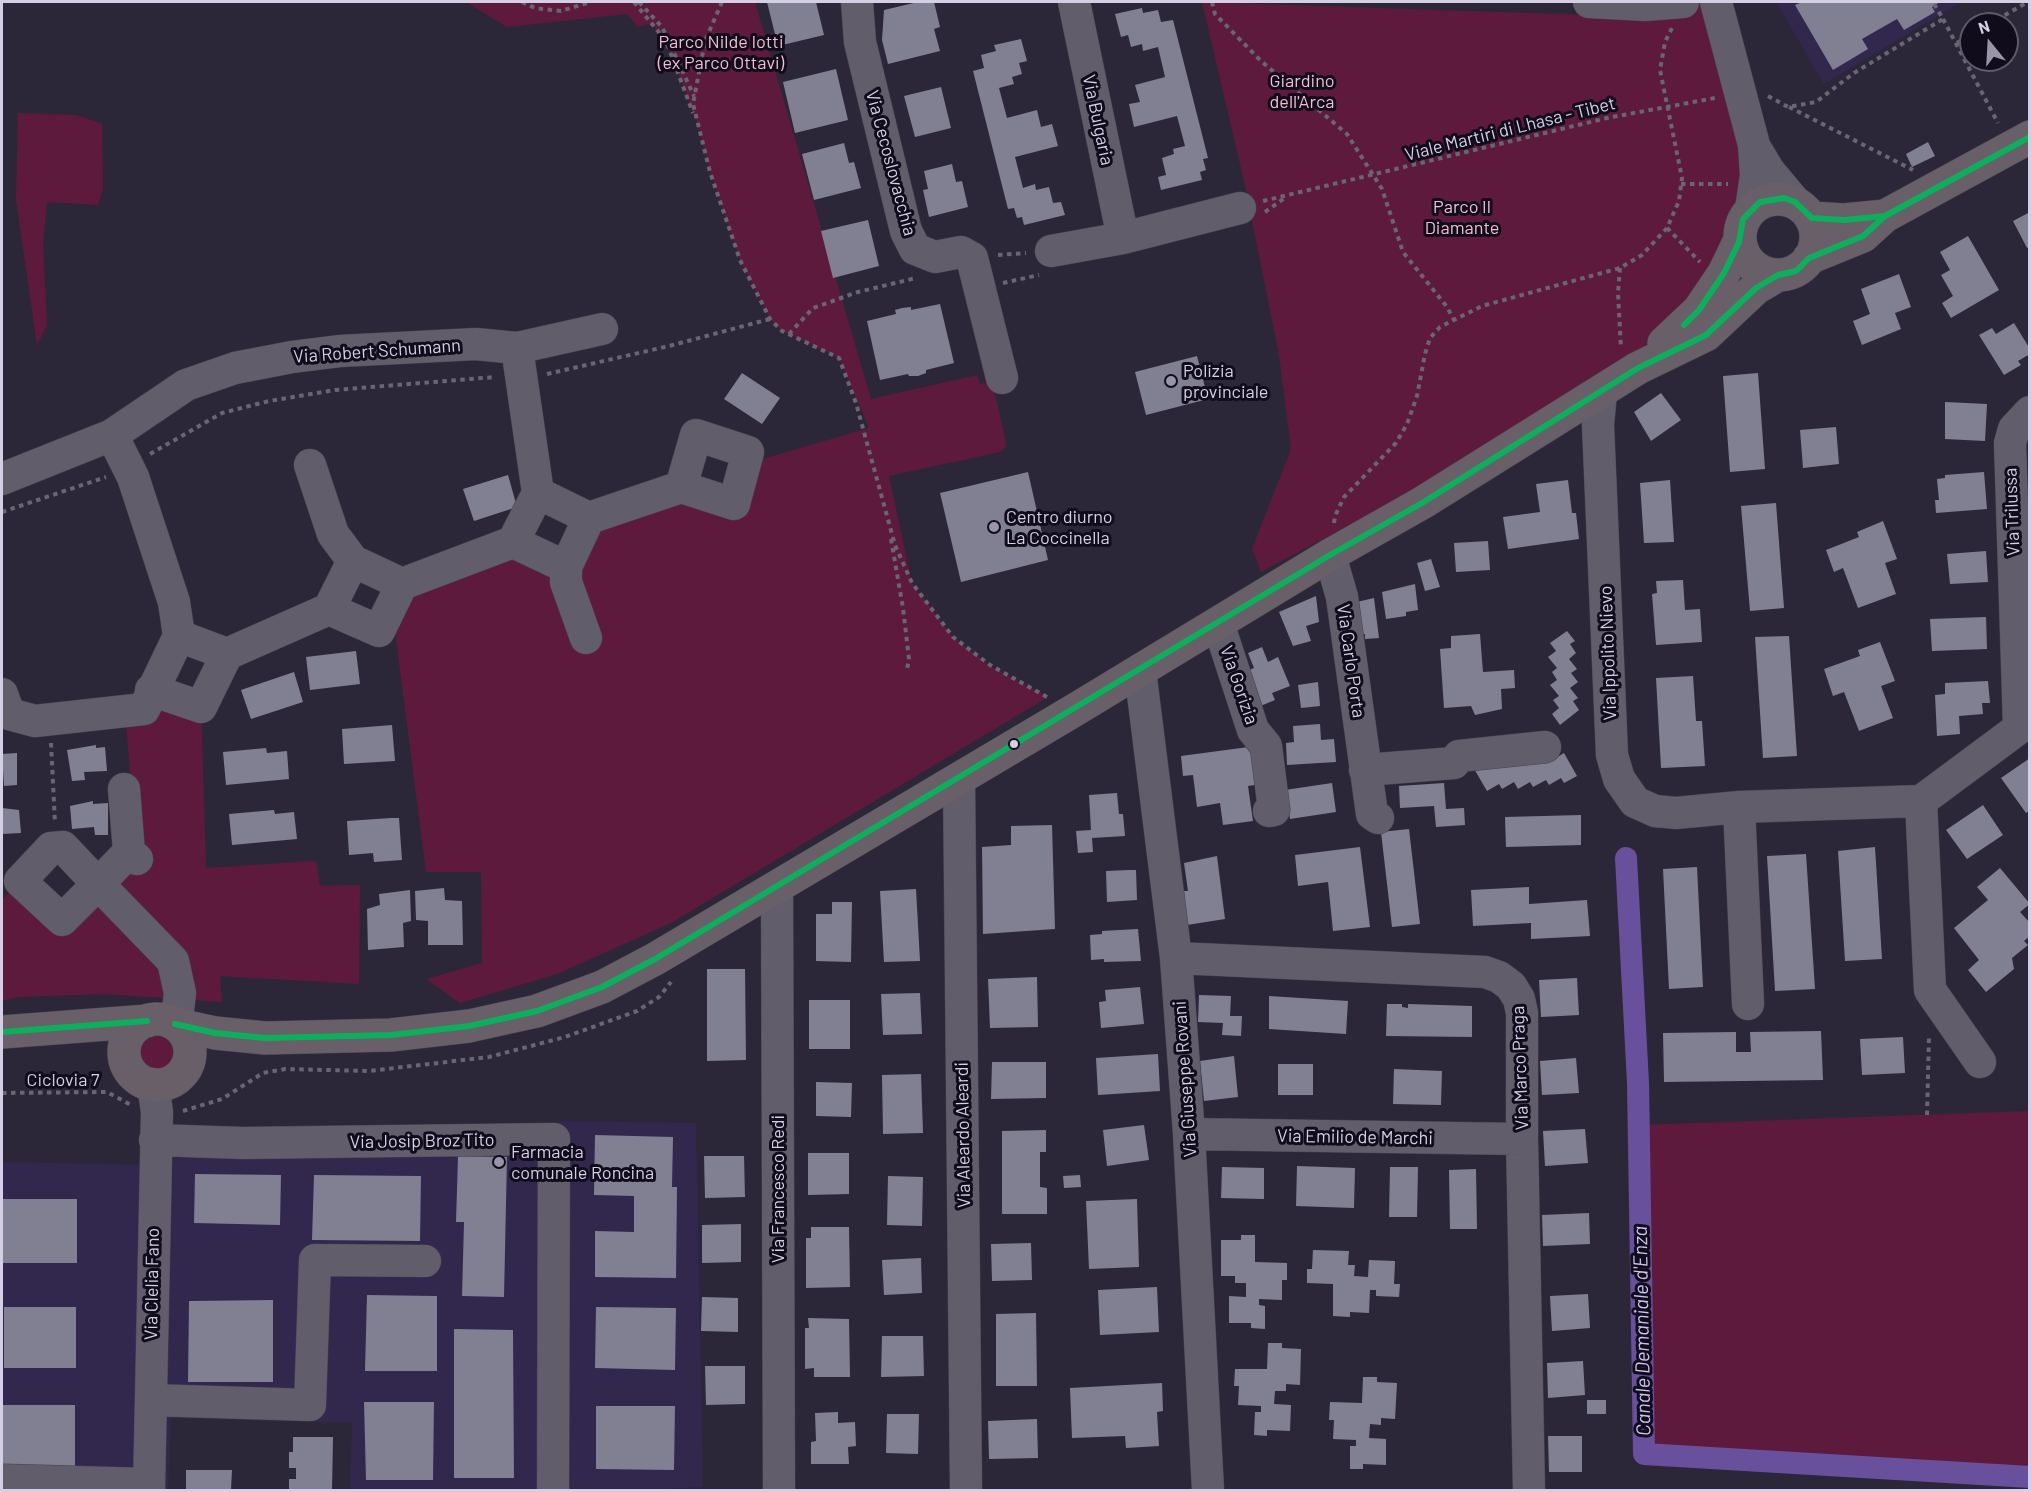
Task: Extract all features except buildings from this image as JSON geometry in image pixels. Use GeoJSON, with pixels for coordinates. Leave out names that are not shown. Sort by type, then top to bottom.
{"type":"FeatureCollection","features":[{"type":"Feature","properties":{"kind":"main road"},"geometry":{"type":"LineString","coordinates":[[1809,258],[1863,236],[1885,216],[2030,137]]}},
{"type":"Feature","properties":{"kind":"main road"},"geometry":{"type":"LineString","coordinates":[[1804,210],[1816,242],[1809,258],[1796,271],[1778,275],[1760,271],[1750,264],[1739,242],[1743,219],[1751,209],[1772,198],[1804,210],[1845,220],[1885,216]]}},
{"type":"Feature","properties":{"kind":"main road","name":"Via Gorizia"},"geometry":{"type":"LineString","coordinates":[[1622,379],[1699,310],[1724,273],[1739,242]]}},
{"type":"Feature","properties":{"kind":"main road","name":"Via Gorizia"},"geometry":{"type":"LineString","coordinates":[[2,1032],[165,1022],[215,1033],[265,1038],[391,1035],[469,1026],[537,1011],[602,987],[646,964],[959,779],[1336,551],[1422,503],[1622,379],[1706,335],[1756,288],[1778,275]]}},
{"type":"Feature","properties":{"kind":"main road"},"geometry":{"type":"LineString","coordinates":[[165,1022],[188,1039],[190,1048],[186,1068],[155,1096],[126,1059],[127,1040],[139,1024],[165,1022]]}},
{"type":"Feature","properties":{"kind":"main road","name":"Via Gorizia"},"geometry":{"type":"LineString","coordinates":[[51,1028],[79,1032],[111,1048],[155,1096],[231,1051],[265,1038]]}},
{"type":"Feature","properties":{"kind":"street","name":"Via Cecoslovacchia"},"geometry":{"type":"LineString","coordinates":[[857,2],[860,42],[906,231],[915,249],[935,257],[961,252],[972,258]]}},
{"type":"Feature","properties":{"kind":"street","name":"Via Bulgaria"},"geometry":{"type":"LineString","coordinates":[[1074,2],[1123,238]]}},
{"type":"Feature","properties":{"kind":"street"},"geometry":{"type":"LineString","coordinates":[[1589,2],[1679,3]]}},
{"type":"Feature","properties":{"kind":"street"},"geometry":{"type":"LineString","coordinates":[[1716,2],[1754,145],[1756,177],[1751,209]]}},
{"type":"Feature","properties":{"kind":"street"},"geometry":{"type":"LineString","coordinates":[[1754,145],[1770,171],[1804,210]]}},
{"type":"Feature","properties":{"kind":"street"},"geometry":{"type":"LineString","coordinates":[[1051,250],[1123,238],[1240,208]]}},
{"type":"Feature","properties":{"kind":"street"},"geometry":{"type":"LineString","coordinates":[[972,258],[1002,378]]}},
{"type":"Feature","properties":{"kind":"street","name":"Via Robert Schumann"},"geometry":{"type":"LineString","coordinates":[[2,479],[112,435],[186,385],[235,368],[339,351],[476,344],[519,362],[602,329]]}},
{"type":"Feature","properties":{"kind":"street"},"geometry":{"type":"LineString","coordinates":[[329,609],[379,631],[402,584],[513,542],[538,493],[519,362]]}},
{"type":"Feature","properties":{"kind":"street","name":"Via Ippolito Nievo"},"geometry":{"type":"LineString","coordinates":[[1622,379],[1598,425],[1612,755],[1619,779],[1635,802],[1655,811],[1676,813],[1739,807],[1921,801]]}},
{"type":"Feature","properties":{"kind":"street","name":"Via Trilussa"},"geometry":{"type":"LineString","coordinates":[[2024,724],[2010,443],[2014,429],[2030,412]]}},
{"type":"Feature","properties":{"kind":"street"},"geometry":{"type":"LineString","coordinates":[[2,694],[9,714],[35,721],[144,709],[151,690],[179,636],[174,602],[128,466],[112,435]]}},
{"type":"Feature","properties":{"kind":"street"},"geometry":{"type":"LineString","coordinates":[[310,465],[333,534],[353,561],[402,584]]}},
{"type":"Feature","properties":{"kind":"street"},"geometry":{"type":"LineString","coordinates":[[538,493],[590,518],[681,487]]}},
{"type":"Feature","properties":{"kind":"street"},"geometry":{"type":"LineString","coordinates":[[586,638],[566,582],[566,567],[590,518]]}},
{"type":"Feature","properties":{"kind":"street"},"geometry":{"type":"LineString","coordinates":[[513,542],[566,567]]}},
{"type":"Feature","properties":{"kind":"street","name":"Via Carlo Porta"},"geometry":{"type":"LineString","coordinates":[[1336,551],[1365,770],[1372,814],[1378,818]]}},
{"type":"Feature","properties":{"kind":"street"},"geometry":{"type":"LineString","coordinates":[[151,690],[201,707],[227,654],[329,609],[353,561]]}},
{"type":"Feature","properties":{"kind":"street","name":"Via Gorizia"},"geometry":{"type":"LineString","coordinates":[[1218,623],[1253,729],[1266,746],[1274,810],[1269,811]]}},
{"type":"Feature","properties":{"kind":"street"},"geometry":{"type":"LineString","coordinates":[[179,636],[227,654]]}},
{"type":"Feature","properties":{"kind":"street","name":"Via Giuseppe Rovani"},"geometry":{"type":"LineString","coordinates":[[1140,670],[1176,958],[1189,1134],[1208,1491]]}},
{"type":"Feature","properties":{"kind":"street"},"geometry":{"type":"LineString","coordinates":[[1980,1062],[1930,990],[1921,801],[2024,724]]}},
{"type":"Feature","properties":{"kind":"street"},"geometry":{"type":"LineString","coordinates":[[1365,770],[1454,763],[1459,756],[1545,747]]}},
{"type":"Feature","properties":{"kind":"street","name":"Via Aleardo Aleardi"},"geometry":{"type":"LineString","coordinates":[[959,779],[966,1491]]}},
{"type":"Feature","properties":{"kind":"street"},"geometry":{"type":"LineString","coordinates":[[124,789],[133,856],[98,884],[62,920],[11,890],[51,848],[63,847],[98,884],[173,961],[180,993],[178,1010],[165,1022]]}},
{"type":"Feature","properties":{"kind":"street"},"geometry":{"type":"LineString","coordinates":[[1739,807],[1748,1004]]}},
{"type":"Feature","properties":{"kind":"street","name":"Via Francesco Redi"},"geometry":{"type":"LineString","coordinates":[[777,887],[778,1491]]}},
{"type":"Feature","properties":{"kind":"street","name":"Via Marco Praga"},"geometry":{"type":"LineString","coordinates":[[1176,958],[1485,972],[1499,977],[1511,986],[1519,999],[1522,1013],[1521,1139],[1529,1491]]}},
{"type":"Feature","properties":{"kind":"street","name":"Via Clelia Fano"},"geometry":{"type":"LineString","coordinates":[[2,1480],[149,1487],[155,1096]]}},
{"type":"Feature","properties":{"kind":"street","name":"Via Josip Broz Tito"},"geometry":{"type":"LineString","coordinates":[[155,1096],[254,1143],[554,1139],[553,1491]]}},
{"type":"Feature","properties":{"kind":"street","name":"Via Emilio de Marchi"},"geometry":{"type":"LineString","coordinates":[[1189,1134],[1521,1139]]}},
{"type":"Feature","properties":{"kind":"street"},"geometry":{"type":"LineString","coordinates":[[151,1400],[310,1405],[315,1260],[425,1261]]}},
{"type":"Feature","properties":{"kind":"path"},"geometry":{"type":"LineString","coordinates":[[522,2],[535,8],[561,11],[590,2]]}},
{"type":"Feature","properties":{"kind":"path"},"geometry":{"type":"LineString","coordinates":[[634,2],[666,41],[697,123],[710,172],[740,260],[770,319],[782,331],[839,358],[856,403],[895,545],[912,583],[953,637],[990,666],[1073,711]]}},
{"type":"Feature","properties":{"kind":"path"},"geometry":{"type":"LineString","coordinates":[[639,2],[662,27],[695,96]]}},
{"type":"Feature","properties":{"kind":"path"},"geometry":{"type":"LineString","coordinates":[[697,123],[695,96],[705,41],[722,2]]}},
{"type":"Feature","properties":{"kind":"path"},"geometry":{"type":"LineString","coordinates":[[1212,2],[1215,14],[1262,61],[1347,134],[1375,175],[1393,215],[1403,252],[1448,307],[1454,320]]}},
{"type":"Feature","properties":{"kind":"path"},"geometry":{"type":"LineString","coordinates":[[1933,2],[1999,122],[1982,132],[1996,155]]}},
{"type":"Feature","properties":{"kind":"path"},"geometry":{"type":"LineString","coordinates":[[2010,12],[2028,2]]}},
{"type":"Feature","properties":{"kind":"path"},"geometry":{"type":"LineString","coordinates":[[1336,551],[1335,516],[1344,497],[1396,443],[1407,424],[1417,396],[1430,338],[1440,327],[1482,306],[1620,268],[1642,255],[1666,228],[1679,201],[1682,178],[1660,70],[1665,42],[1674,24],[1679,3]]}},
{"type":"Feature","properties":{"kind":"path"},"geometry":{"type":"LineString","coordinates":[[1788,107],[1816,102],[1854,73],[1943,18]]}},
{"type":"Feature","properties":{"kind":"path","name":"Viale Martiri di Lhasa - Tibet"},"geometry":{"type":"LineString","coordinates":[[1288,195],[1607,118],[1756,90],[1819,120],[1912,171],[1922,165]]}},
{"type":"Feature","properties":{"kind":"path"},"geometry":{"type":"LineString","coordinates":[[972,258],[1051,250]]}},
{"type":"Feature","properties":{"kind":"path"},"geometry":{"type":"LineString","coordinates":[[1620,268],[1618,293],[1622,379]]}},
{"type":"Feature","properties":{"kind":"path"},"geometry":{"type":"LineString","coordinates":[[2,512],[102,478],[128,466],[222,413],[335,390],[519,362],[552,374],[770,319]]}},
{"type":"Feature","properties":{"kind":"path"},"geometry":{"type":"LineString","coordinates":[[887,520],[903,608],[909,659],[907,669]]}},
{"type":"Feature","properties":{"kind":"path"},"geometry":{"type":"LineString","coordinates":[[50,720],[57,847]]}},
{"type":"Feature","properties":{"kind":"path"},"geometry":{"type":"LineString","coordinates":[[1927,1114],[1930,990]]}},
{"type":"Feature","properties":{"kind":"path","name":"Ciclovia 7"},"geometry":{"type":"LineString","coordinates":[[2,1093],[107,1092],[136,1107],[155,1096]]}},
{"type":"Feature","properties":{"kind":"shaded area"},"geometry":{"type":"Polygon","coordinates":[[[1776,2],[1961,2],[1824,84],[1776,2]]]}},
{"type":"Feature","properties":{"kind":"shaded area"},"geometry":{"type":"Polygon","coordinates":[[[559,1121],[696,1123],[703,1487],[640,1490],[350,1490],[352,1423],[171,1418],[168,1490],[2,1490],[2,1162],[154,1165],[231,1143],[555,1139],[559,1121]]]}},
{"type":"Feature","properties":{"kind":"green space","name":"Parco Nilde Iotti (ex Parco Ottavi)"},"geometry":{"type":"Polygon","coordinates":[[[466,2],[755,2],[871,399],[977,375],[980,384],[992,381],[1006,443],[1005,448],[1000,452],[889,476],[912,583],[953,637],[990,666],[1048,697],[671,923],[557,974],[460,1003],[426,979],[482,963],[481,872],[426,872],[395,631],[413,594],[506,556],[566,582],[589,518],[681,487],[734,503],[759,460],[869,428],[839,358],[782,331],[770,319],[740,260],[710,172],[697,123],[666,41],[651,23],[638,27],[627,14],[507,27],[466,2]]]}},
{"type":"Feature","properties":{"kind":"green space","name":"Parco Il Diamante"},"geometry":{"type":"Polygon","coordinates":[[[1202,2],[1651,17],[1709,2],[1732,88],[1756,277],[1426,484],[1261,572],[1252,549],[1291,449],[1279,355],[1244,181],[1202,2]]]}},
{"type":"Feature","properties":{"kind":"green space"},"geometry":{"type":"Polygon","coordinates":[[[18,113],[77,115],[102,124],[103,189],[98,205],[47,202],[43,243],[47,325],[37,345],[16,200],[18,113]]]}},
{"type":"Feature","properties":{"kind":"green space"},"geometry":{"type":"Polygon","coordinates":[[[201,707],[206,868],[316,861],[320,886],[360,885],[359,984],[220,976],[222,1002],[104,994],[19,997],[2,1001],[2,900],[20,881],[62,920],[137,858],[126,723],[144,709],[201,707]]]}},
{"type":"Feature","properties":{"kind":"green space"},"geometry":{"type":"Polygon","coordinates":[[[149,1032],[170,1034],[177,1041],[179,1049],[171,1064],[161,1069],[151,1068],[138,1059],[136,1046],[143,1035],[149,1032]]]}},
{"type":"Feature","properties":{"kind":"green space"},"geometry":{"type":"Polygon","coordinates":[[[2029,1111],[2029,1486],[1989,1484],[1979,1473],[1644,1454],[1639,1125],[2029,1111]]]}},
{"type":"Feature","properties":{"kind":"waterway","name":"Canale Demaniale d'Enza"},"geometry":{"type":"LineString","coordinates":[[1626,858],[1638,1083],[1644,1454],[2030,1477]]}},
{"type":"Feature","properties":{"kind":"transit line"},"geometry":{"type":"LineString","coordinates":[[175,1024],[215,1033],[265,1038],[391,1035],[469,1026],[537,1011],[602,987],[655,959],[1330,555],[1422,503],[1638,368],[1706,335],[1756,288],[1778,275],[1796,271],[1809,258],[1863,236],[1885,216],[2030,137]]}},
{"type":"Feature","properties":{"kind":"transit line"},"geometry":{"type":"LineString","coordinates":[[1684,325],[1699,310],[1724,273],[1739,242],[1743,219],[1760,202],[1784,198],[1795,202],[1812,218],[1844,220],[1885,216]]}},
{"type":"Feature","properties":{"kind":"transit line"},"geometry":{"type":"LineString","coordinates":[[2,1032],[147,1021]]}},
{"type":"Feature","properties":{"kind":"place","name":"Polizia provinciale"},"geometry":{"type":"Point","coordinates":[1171,381]}},
{"type":"Feature","properties":{"kind":"place","name":"Centro diurno La Coccinella"},"geometry":{"type":"Point","coordinates":[994,527]}},
{"type":"Feature","properties":{"kind":"place","name":"Farmacia comunale Roncina"},"geometry":{"type":"Point","coordinates":[499,1162]}},
{"type":"Feature","properties":{"kind":"park label","name":"Giardino dell'Arca"},"geometry":{"type":"Point","coordinates":[1302,91]}}]}
